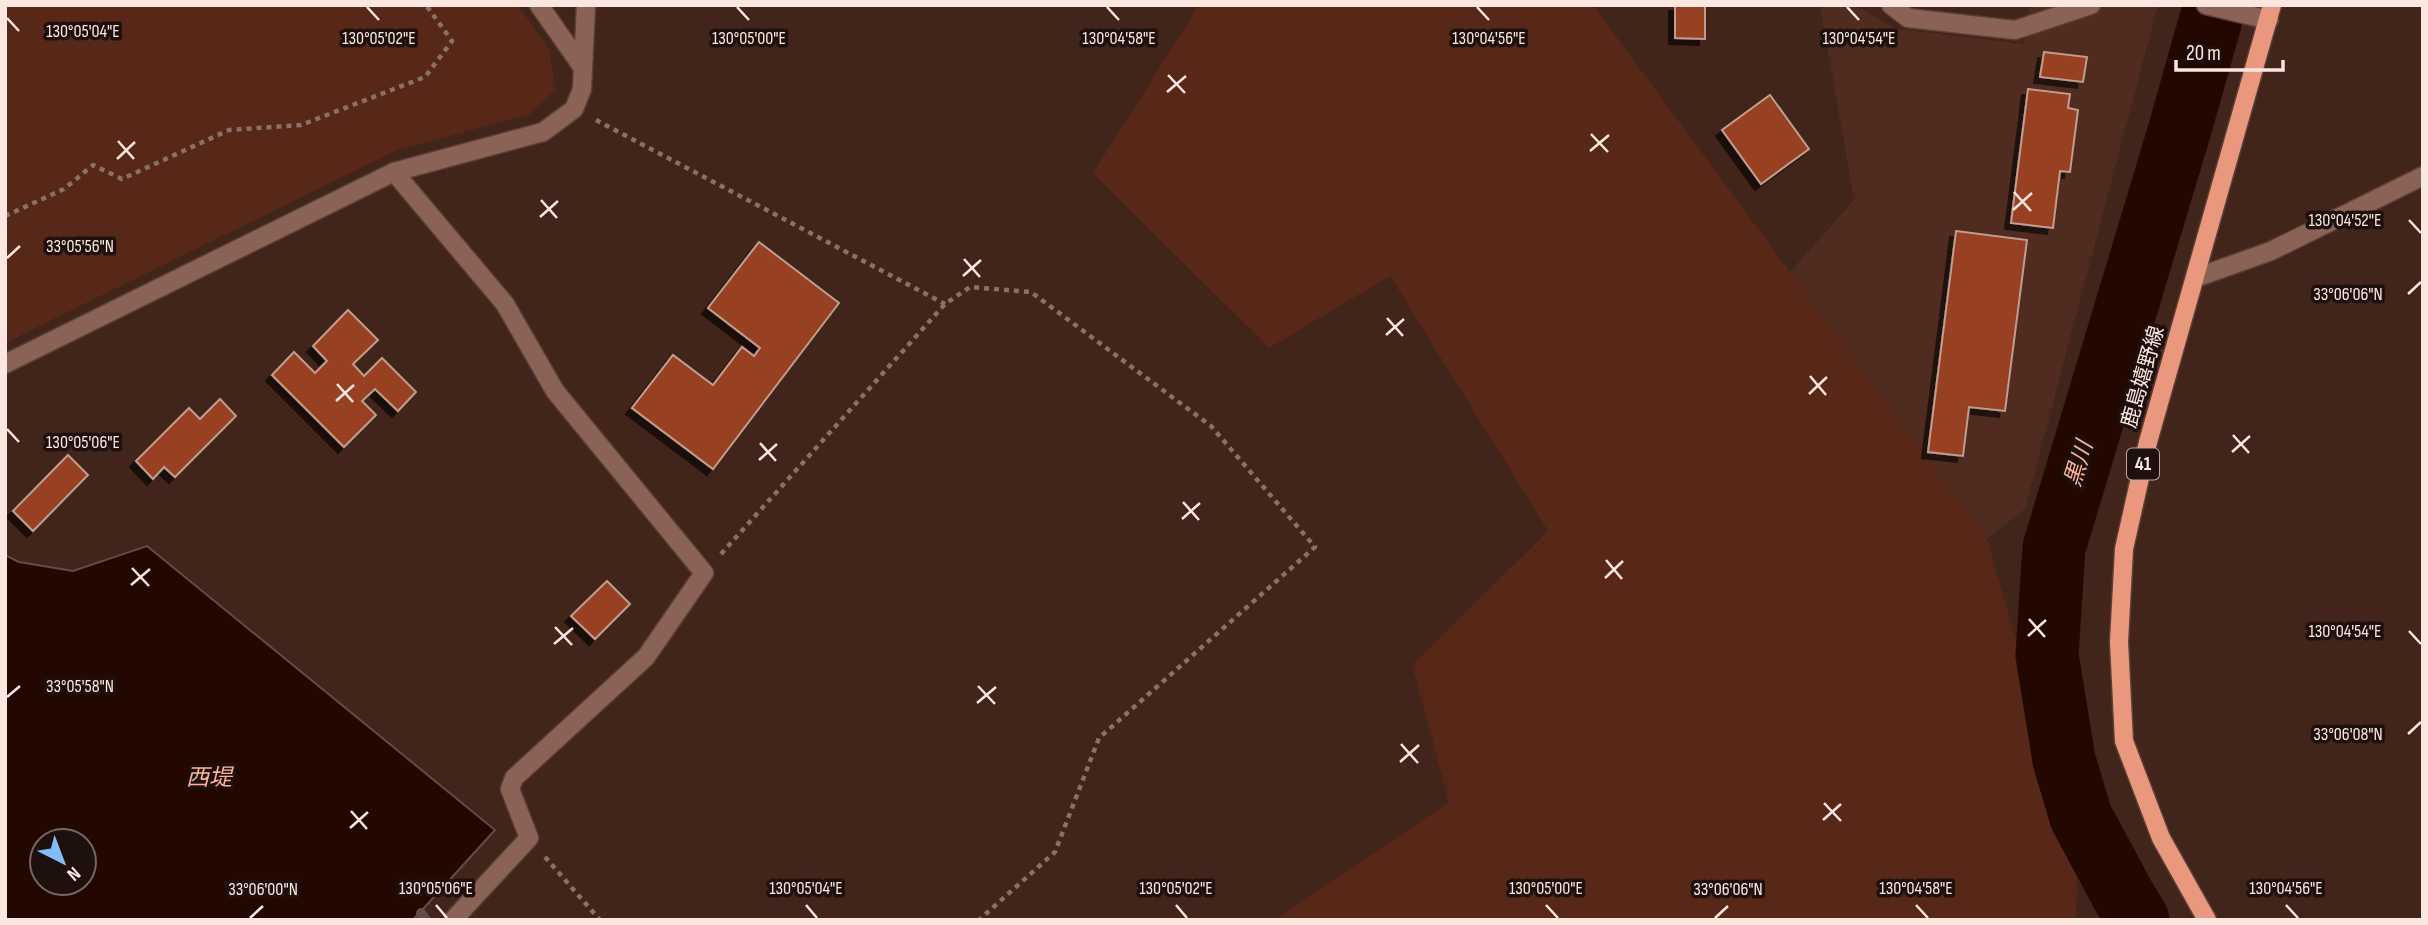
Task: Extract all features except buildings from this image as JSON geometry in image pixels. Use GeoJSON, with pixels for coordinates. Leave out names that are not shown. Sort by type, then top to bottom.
{"type":"FeatureCollection","features":[{"type":"Feature","properties":{"kind":"main road","name":"鹿島嬉野線"},"geometry":{"type":"LineString","coordinates":[[2207,920],[2161,838],[2124,741],[2119,642],[2124,550],[2148,442],[2271,12]]}},
{"type":"Feature","properties":{"kind":"street"},"geometry":{"type":"LineString","coordinates":[[539,5],[581,65]]}},
{"type":"Feature","properties":{"kind":"street"},"geometry":{"type":"LineString","coordinates":[[5,364],[394,172],[543,132],[575,108],[582,89],[581,65],[586,5]]}},
{"type":"Feature","properties":{"kind":"street"},"geometry":{"type":"LineString","coordinates":[[1891,5],[1908,18],[2015,30],[2091,5]]}},
{"type":"Feature","properties":{"kind":"street"},"geometry":{"type":"LineString","coordinates":[[2206,5],[2271,12]]}},
{"type":"Feature","properties":{"kind":"street"},"geometry":{"type":"LineString","coordinates":[[394,172],[505,304],[555,391],[704,573],[646,657],[514,778],[510,789],[529,838],[455,917]]}},
{"type":"Feature","properties":{"kind":"street"},"geometry":{"type":"LineString","coordinates":[[2195,278],[2271,251],[2423,176]]}},
{"type":"Feature","properties":{"kind":"path"},"geometry":{"type":"LineString","coordinates":[[5,216],[64,188],[93,165],[122,179],[229,130],[301,125],[425,77],[452,41],[426,5]]}},
{"type":"Feature","properties":{"kind":"path"},"geometry":{"type":"LineString","coordinates":[[575,108],[946,304]]}},
{"type":"Feature","properties":{"kind":"path"},"geometry":{"type":"LineString","coordinates":[[704,573],[946,304],[970,287],[1031,292],[1211,426],[1315,547],[1099,738],[1055,852],[979,920]]}},
{"type":"Feature","properties":{"kind":"path"},"geometry":{"type":"LineString","coordinates":[[529,838],[600,920]]}},
{"type":"Feature","properties":{"kind":"shaded area"},"geometry":{"type":"Polygon","coordinates":[[[5,5],[518,5],[549,49],[556,89],[530,114],[395,151],[5,343],[5,5]]]}},
{"type":"Feature","properties":{"kind":"shaded area"},"geometry":{"type":"Polygon","coordinates":[[[1199,5],[1593,5],[1987,539],[2078,855],[2076,920],[1275,920],[1449,802],[1412,665],[1548,531],[1390,276],[1269,348],[1093,173],[1199,5]]]}},
{"type":"Feature","properties":{"kind":"shaded area"},"geometry":{"type":"Polygon","coordinates":[[[1820,5],[1854,5],[1896,29],[2024,44],[2030,5],[2158,5],[2025,509],[1987,539],[1790,272],[1854,200],[1820,5]]]}},
{"type":"Feature","properties":{"kind":"water","name":"西堤"},"geometry":{"type":"Polygon","coordinates":[[[147,546],[495,830],[413,920],[5,920],[5,555],[19,562],[73,571],[147,546]]]}},
{"type":"Feature","properties":{"kind":"waterway","name":"黒川"},"geometry":{"type":"LineString","coordinates":[[2138,920],[2081,817],[2064,760],[2047,655],[2054,548],[2215,5]]}},
{"type":"Feature","properties":{"kind":"waterway"},"geometry":{"type":"LineString","coordinates":[[421,913],[426,920]]}}]}
